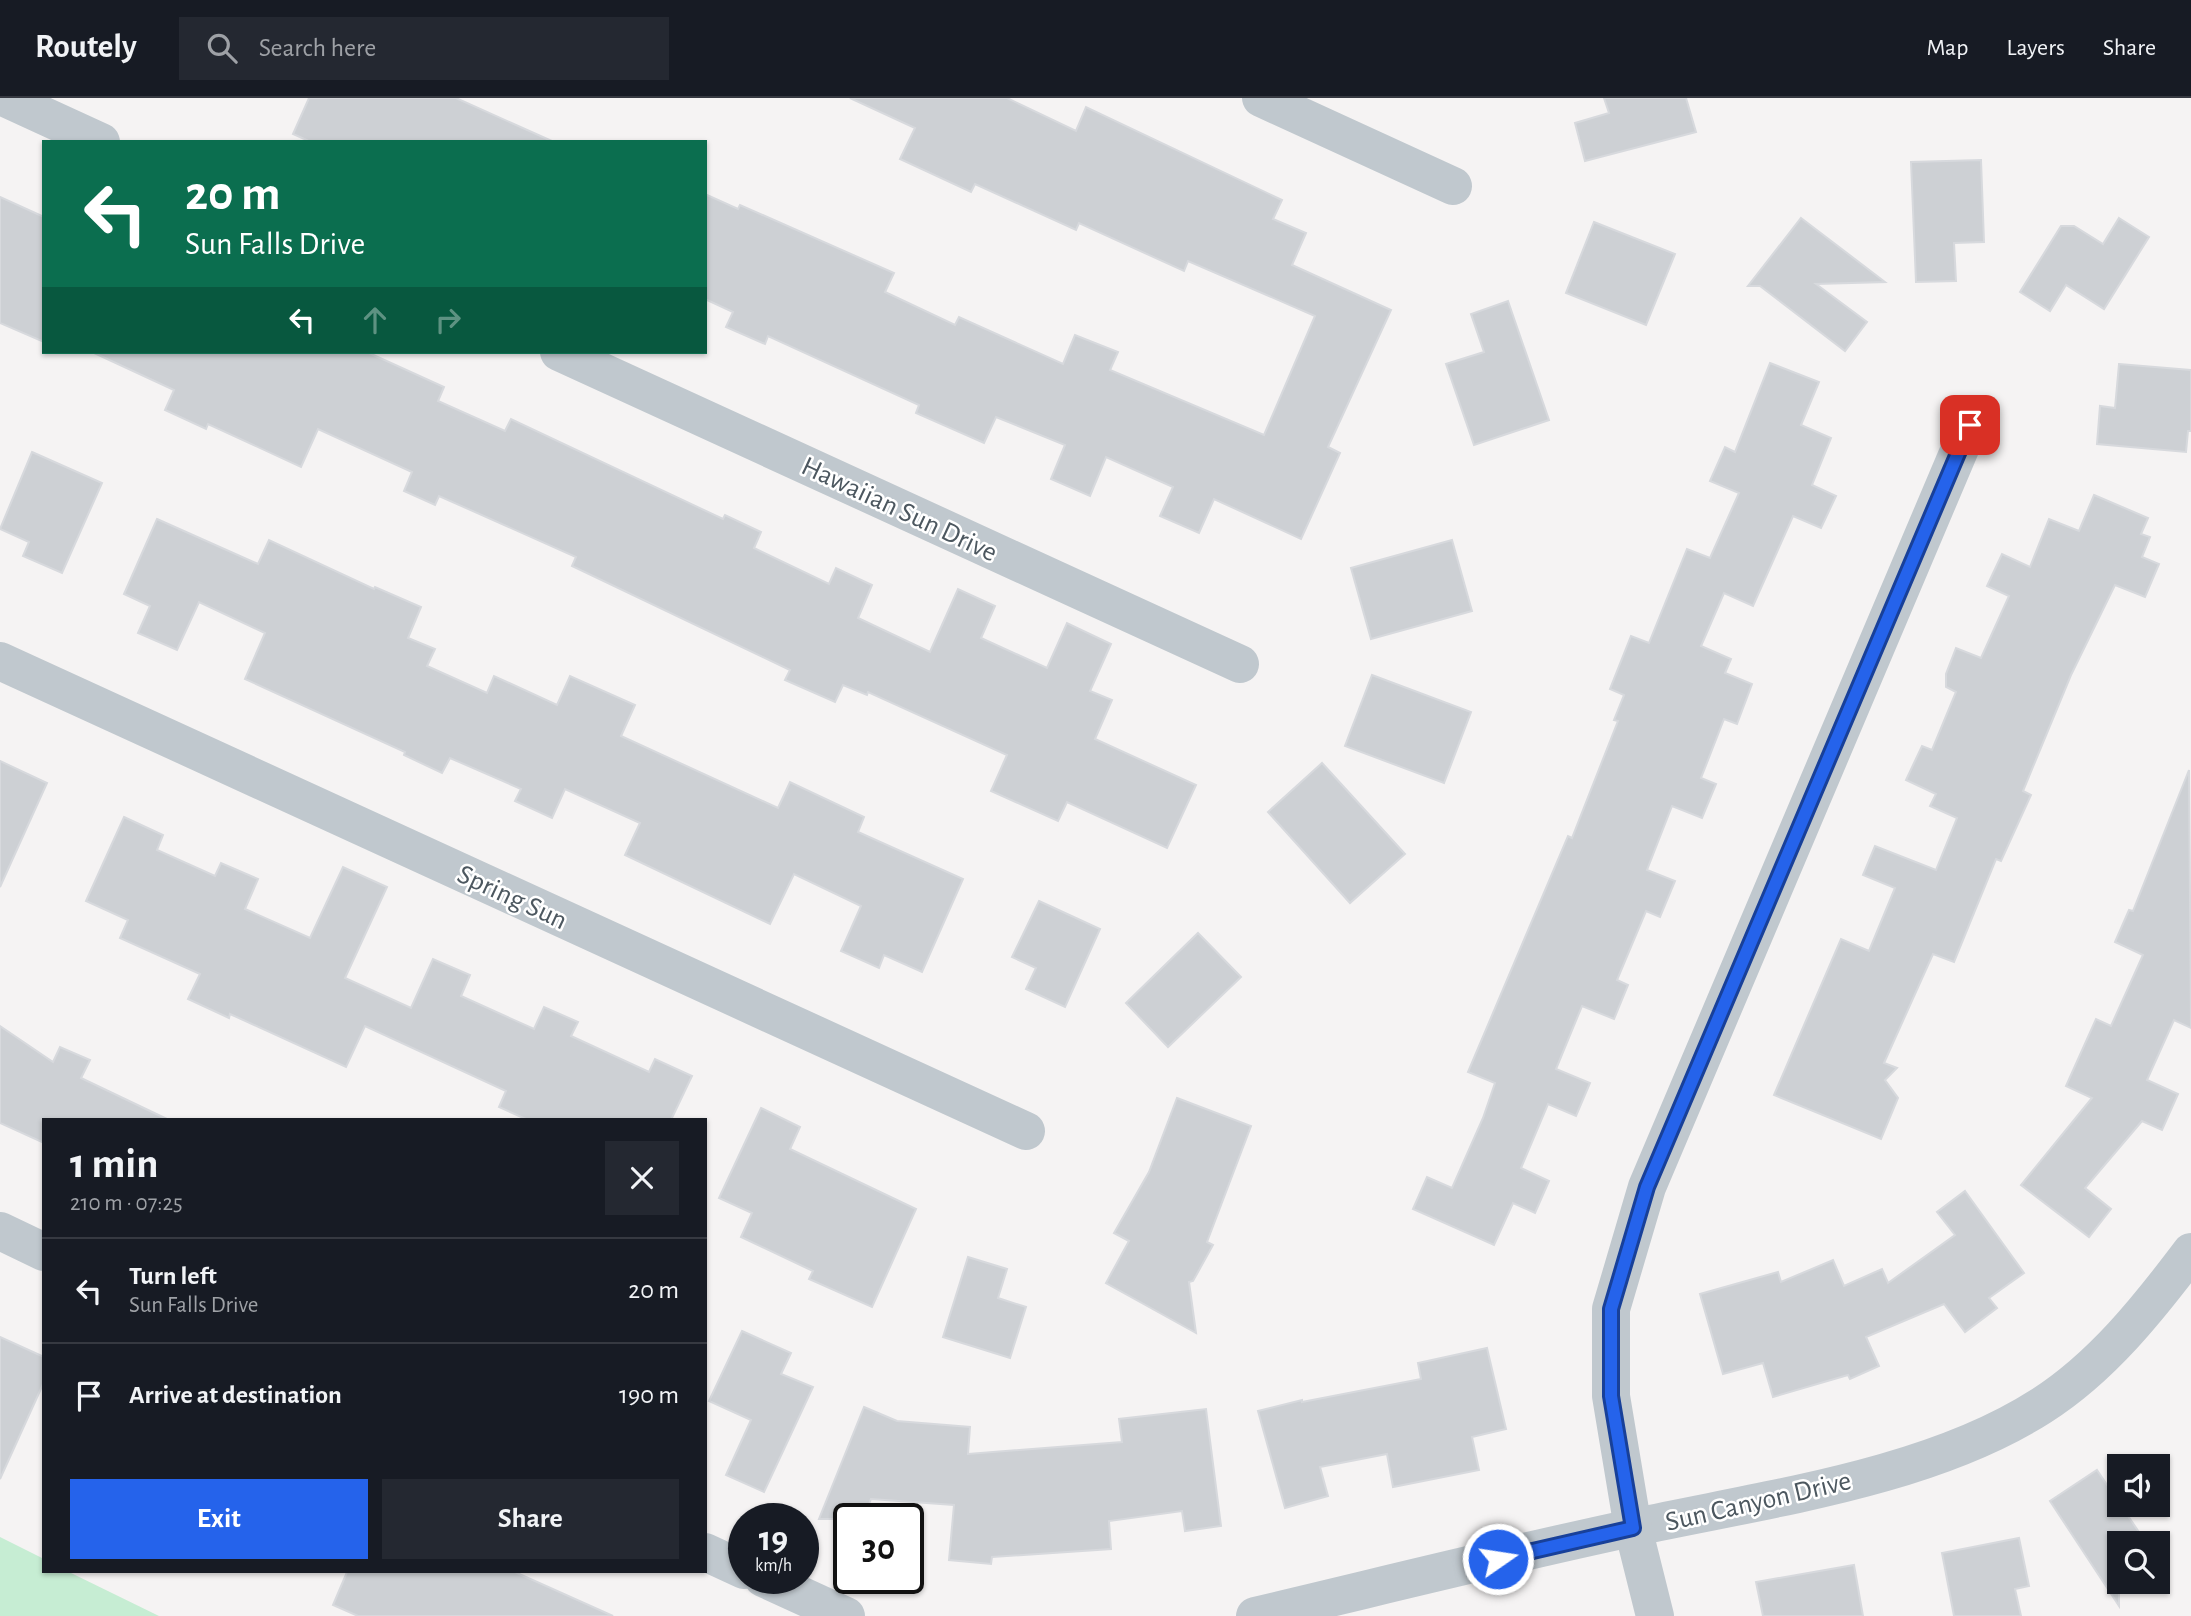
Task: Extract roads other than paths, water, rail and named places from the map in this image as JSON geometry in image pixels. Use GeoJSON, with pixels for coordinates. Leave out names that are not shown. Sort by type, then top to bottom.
{"type":"FeatureCollection","features":[{"type":"Feature","properties":{"kind":"street"},"geometry":{"type":"LineString","coordinates":[[5,98],[97,140]]}},
{"type":"Feature","properties":{"kind":"street"},"geometry":{"type":"LineString","coordinates":[[1261,98],[1452,186]]}},
{"type":"Feature","properties":{"kind":"street","name":"Hawaiian Sun Drive"},"geometry":{"type":"LineString","coordinates":[[563,354],[1240,664]]}},
{"type":"Feature","properties":{"kind":"street"},"geometry":{"type":"LineString","coordinates":[[1655,1616],[1633,1528],[1611,1396],[1611,1309],[1647,1187],[1970,425]]}},
{"type":"Feature","properties":{"kind":"street","name":"Spring Sun"},"geometry":{"type":"LineString","coordinates":[[0,661],[1026,1131]]}},
{"type":"Feature","properties":{"kind":"street"},"geometry":{"type":"LineString","coordinates":[[0,1231],[42,1251]]}},
{"type":"Feature","properties":{"kind":"street","name":"Sun Canyon Drive"},"geometry":{"type":"LineString","coordinates":[[1255,1616],[1633,1528],[1823,1488],[1937,1456],[1985,1436],[2040,1407],[2091,1370],[2184,1272]]}},
{"type":"Feature","properties":{"kind":"street"},"geometry":{"type":"LineString","coordinates":[[707,1553],[728,1563]]}},
{"type":"Feature","properties":{"kind":"street"},"geometry":{"type":"LineString","coordinates":[[798,1594],[846,1616]]}}]}
